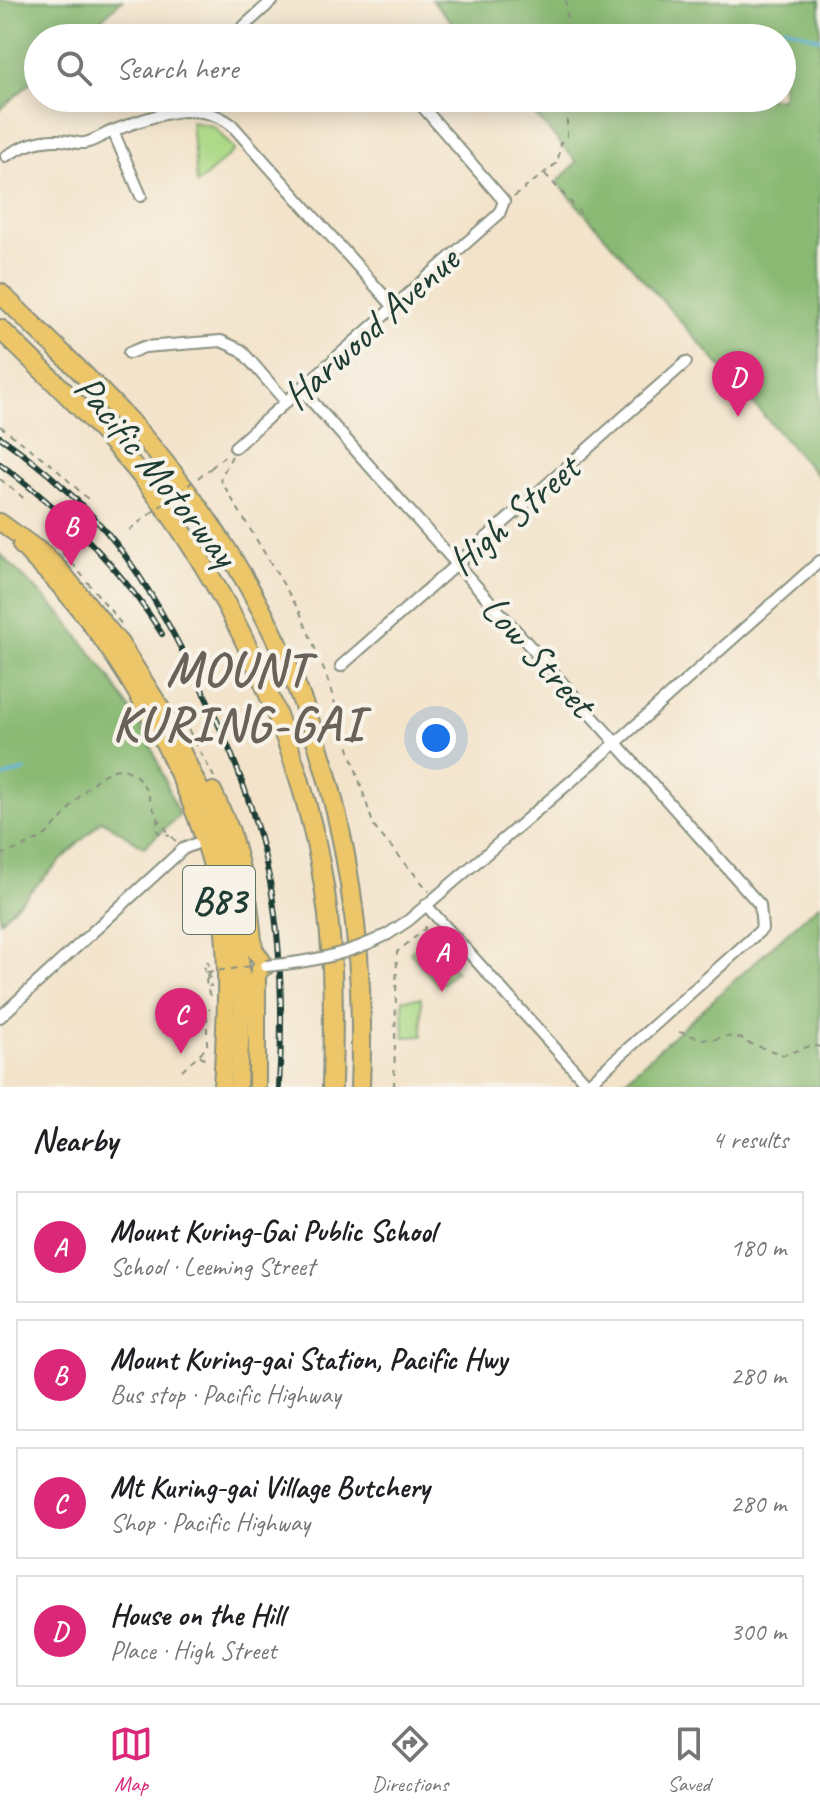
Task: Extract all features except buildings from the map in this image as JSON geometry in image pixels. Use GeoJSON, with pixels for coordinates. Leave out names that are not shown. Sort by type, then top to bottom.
{"type":"FeatureCollection","features":[{"type":"Feature","properties":{"kind":"highway","name":"Pacific Motorway"},"geometry":{"type":"LineString","coordinates":[[0,293],[129,422],[184,489],[227,550],[260,605],[299,689],[323,759],[345,846],[352,891],[361,981],[360,1087]]}},
{"type":"Feature","properties":{"kind":"highway","name":"Pacific Motorway"},"geometry":{"type":"LineString","coordinates":[[0,329],[108,436],[167,509],[216,585],[257,669],[292,757],[318,852],[334,987],[332,1087]]}},
{"type":"Feature","properties":{"kind":"main road","name":"B83"},"geometry":{"type":"LineString","coordinates":[[1,523],[44,554],[101,617],[141,674],[180,746],[218,838],[231,886],[240,952],[242,999],[238,1087]]}},
{"type":"Feature","properties":{"kind":"main road","name":"B83"},"geometry":{"type":"LineString","coordinates":[[1,523],[58,585],[126,678],[176,770],[218,838],[225,998],[222,1087]]}},
{"type":"Feature","properties":{"kind":"main road"},"geometry":{"type":"LineString","coordinates":[[218,838],[249,904],[253,945],[259,966],[256,1085]]}},
{"type":"Feature","properties":{"kind":"street"},"geometry":{"type":"LineString","coordinates":[[246,24],[273,0]]}},
{"type":"Feature","properties":{"kind":"street"},"geometry":{"type":"LineString","coordinates":[[6,156],[34,142],[60,140],[84,143],[150,118],[188,112]]}},
{"type":"Feature","properties":{"kind":"street"},"geometry":{"type":"LineString","coordinates":[[207,112],[232,125],[393,306]]}},
{"type":"Feature","properties":{"kind":"street"},"geometry":{"type":"LineString","coordinates":[[427,112],[504,201],[503,205]]}},
{"type":"Feature","properties":{"kind":"street"},"geometry":{"type":"LineString","coordinates":[[113,131],[141,196]]}},
{"type":"Feature","properties":{"kind":"street","name":"Harwood Avenue"},"geometry":{"type":"LineString","coordinates":[[235,447],[499,214],[503,205]]}},
{"type":"Feature","properties":{"kind":"street"},"geometry":{"type":"LineString","coordinates":[[129,353],[144,347],[221,341],[232,344],[241,350],[286,402]]}},
{"type":"Feature","properties":{"kind":"street","name":"High Street"},"geometry":{"type":"LineString","coordinates":[[341,666],[686,362]]}},
{"type":"Feature","properties":{"kind":"street","name":"Low Street"},"geometry":{"type":"LineString","coordinates":[[301,389],[760,905],[762,929],[587,1086]]}},
{"type":"Feature","properties":{"kind":"street"},"geometry":{"type":"LineString","coordinates":[[259,966],[333,957],[388,934],[431,902],[617,742],[820,561]]}},
{"type":"Feature","properties":{"kind":"street"},"geometry":{"type":"LineString","coordinates":[[0,1017],[183,849],[218,838]]}},
{"type":"Feature","properties":{"kind":"street"},"geometry":{"type":"LineString","coordinates":[[431,902],[587,1086]]}},
{"type":"Feature","properties":{"kind":"path"},"geometry":{"type":"LineString","coordinates":[[566,0],[567,24]]}},
{"type":"Feature","properties":{"kind":"path"},"geometry":{"type":"LineString","coordinates":[[503,205],[558,162],[560,143],[567,136],[567,112]]}},
{"type":"Feature","properties":{"kind":"path"},"geometry":{"type":"LineString","coordinates":[[544,173],[586,219]]}},
{"type":"Feature","properties":{"kind":"path"},"geometry":{"type":"LineString","coordinates":[[0,426],[53,466],[91,502]]}},
{"type":"Feature","properties":{"kind":"path"},"geometry":{"type":"LineString","coordinates":[[129,530],[235,447]]}},
{"type":"Feature","properties":{"kind":"path"},"geometry":{"type":"LineString","coordinates":[[235,447],[220,479],[300,612],[326,675],[374,827],[431,902]]}},
{"type":"Feature","properties":{"kind":"path"},"geometry":{"type":"LineString","coordinates":[[0,479],[26,500]]}},
{"type":"Feature","properties":{"kind":"path"},"geometry":{"type":"LineString","coordinates":[[84,534],[91,531],[95,524]]}},
{"type":"Feature","properties":{"kind":"path"},"geometry":{"type":"LineString","coordinates":[[0,855],[51,831],[93,782],[106,772],[120,769],[131,771],[142,781],[158,818],[183,849]]}},
{"type":"Feature","properties":{"kind":"path"},"geometry":{"type":"LineString","coordinates":[[158,818],[156,829],[160,834],[171,836]]}},
{"type":"Feature","properties":{"kind":"path"},"geometry":{"type":"LineString","coordinates":[[394,1087],[397,952],[425,929],[426,920]]}},
{"type":"Feature","properties":{"kind":"path"},"geometry":{"type":"LineString","coordinates":[[208,955],[208,962],[211,987],[208,987],[207,972],[259,966]]}},
{"type":"Feature","properties":{"kind":"path"},"geometry":{"type":"LineString","coordinates":[[208,962],[204,963],[210,996]]}},
{"type":"Feature","properties":{"kind":"path"},"geometry":{"type":"LineString","coordinates":[[182,1070],[207,1047],[207,1011],[210,1009]]}},
{"type":"Feature","properties":{"kind":"path"},"geometry":{"type":"LineString","coordinates":[[679,1032],[708,1040],[723,1036],[745,1039],[748,1043],[784,1055],[813,1045],[820,1047]]}},
{"type":"Feature","properties":{"kind":"path"},"geometry":{"type":"LineString","coordinates":[[199,1054],[204,1059],[209,1058]]}},
{"type":"Feature","properties":{"kind":"green space"},"geometry":{"type":"Polygon","coordinates":[[[0,0],[122,0],[95,24],[24,24],[24,89],[0,110],[0,0]]]}},
{"type":"Feature","properties":{"kind":"green space"},"geometry":{"type":"Polygon","coordinates":[[[432,0],[820,0],[820,479],[557,182],[577,162],[532,112],[796,112],[796,24],[453,24],[432,0]]]}},
{"type":"Feature","properties":{"kind":"green space"},"geometry":{"type":"Polygon","coordinates":[[[191,122],[213,126],[235,150],[197,184],[191,122]]]}},
{"type":"Feature","properties":{"kind":"green space"},"geometry":{"type":"Polygon","coordinates":[[[0,554],[62,615],[109,676],[149,740],[179,816],[144,847],[102,820],[0,921],[0,554]]]}},
{"type":"Feature","properties":{"kind":"green space"},"geometry":{"type":"Polygon","coordinates":[[[820,904],[820,1087],[617,1087],[798,923],[820,904]]]}},
{"type":"Feature","properties":{"kind":"green space"},"geometry":{"type":"Polygon","coordinates":[[[426,938],[456,971],[439,986],[410,952],[426,938]]]}},
{"type":"Feature","properties":{"kind":"green space"},"geometry":{"type":"Polygon","coordinates":[[[421,998],[422,1036],[404,1037],[403,999],[421,998]]]}},
{"type":"Feature","properties":{"kind":"waterway"},"geometry":{"type":"LineString","coordinates":[[796,31],[820,39]]}},
{"type":"Feature","properties":{"kind":"waterway"},"geometry":{"type":"LineString","coordinates":[[0,778],[25,770]]}},
{"type":"Feature","properties":{"kind":"railway"},"geometry":{"type":"LineString","coordinates":[[0,437],[67,491],[104,529],[127,559],[176,639],[225,738],[256,823],[274,907],[280,984],[279,1087]]}},
{"type":"Feature","properties":{"kind":"railway"},"geometry":{"type":"LineString","coordinates":[[0,464],[46,501],[89,542],[128,586],[162,634]]}},
{"type":"Feature","properties":{"kind":"place","name":"House on the Hill"},"geometry":{"type":"Point","coordinates":[738,417]}},
{"type":"Feature","properties":{"kind":"place","name":"Mount Kuring-gai Station, Pacific Hwy"},"geometry":{"type":"Point","coordinates":[71,566]}},
{"type":"Feature","properties":{"kind":"place","name":"Mount Kuring-Gai Public School"},"geometry":{"type":"Point","coordinates":[442,992]}},
{"type":"Feature","properties":{"kind":"place","name":"Mt Kuring-gai Village Butchery"},"geometry":{"type":"Point","coordinates":[181,1054]}},
{"type":"Feature","properties":{"kind":"district","name":"MOUNT KURING-GAI"},"geometry":{"type":"Point","coordinates":[238,696]}}]}
